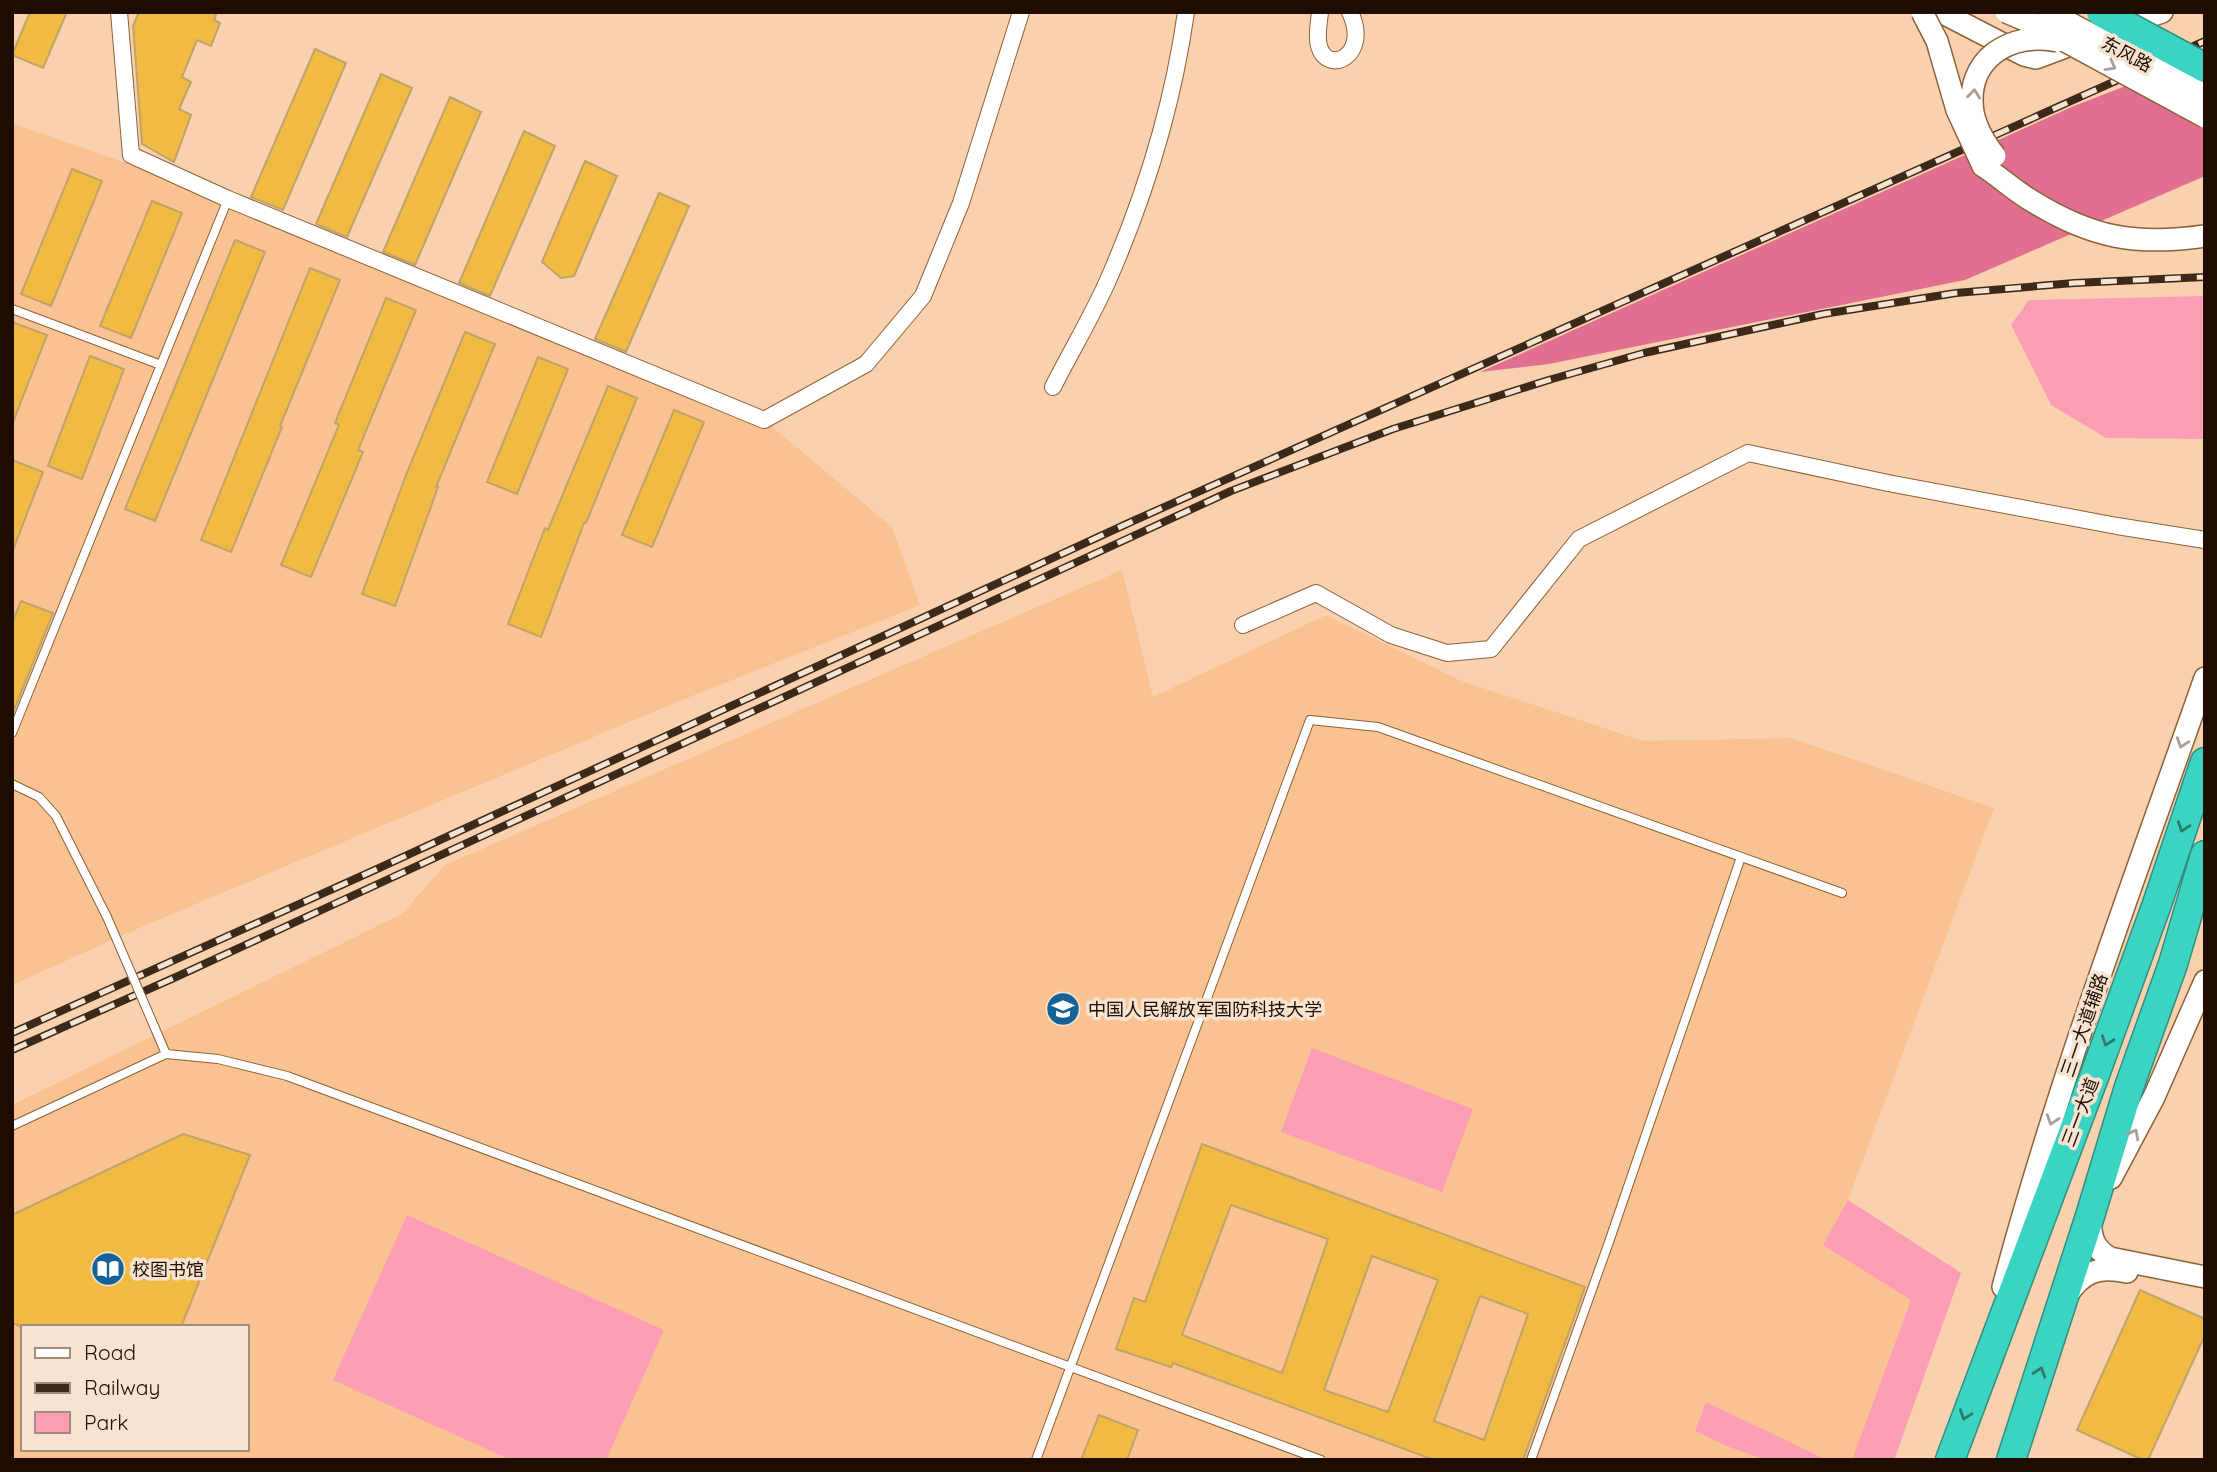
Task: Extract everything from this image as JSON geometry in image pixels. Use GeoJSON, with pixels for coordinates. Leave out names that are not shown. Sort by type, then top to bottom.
{"type":"FeatureCollection","features":[{"type":"Feature","properties":{"kind":"highway"},"geometry":{"type":"LineString","coordinates":[[2101,12],[2205,68]]}},
{"type":"Feature","properties":{"kind":"highway","name":"三一大道"},"geometry":{"type":"LineString","coordinates":[[1950,1460],[2094,1077],[2205,762]]}},
{"type":"Feature","properties":{"kind":"highway","name":"三一大道"},"geometry":{"type":"LineString","coordinates":[[2011,1460],[2129,1087],[2173,964],[2205,855]]}},
{"type":"Feature","properties":{"kind":"highway"},"geometry":{"type":"LineString","coordinates":[[2173,964],[2205,899]]}},
{"type":"Feature","properties":{"kind":"street"},"geometry":{"type":"LineString","coordinates":[[119,12],[131,155],[228,199],[764,420],[866,364],[923,296],[961,203],[1021,12]]}},
{"type":"Feature","properties":{"kind":"street"},"geometry":{"type":"LineString","coordinates":[[1053,387],[1108,280],[1149,177],[1178,66],[1186,12]]}},
{"type":"Feature","properties":{"kind":"street"},"geometry":{"type":"LineString","coordinates":[[1320,12],[1318,42],[1322,54],[1337,61],[1350,54],[1357,42],[1350,12]]}},
{"type":"Feature","properties":{"kind":"street"},"geometry":{"type":"LineString","coordinates":[[1922,12],[1937,41],[1957,110],[1989,161],[2030,200],[2053,213],[2104,234],[2129,240],[2205,236]]}},
{"type":"Feature","properties":{"kind":"street"},"geometry":{"type":"LineString","coordinates":[[1941,12],[2024,55],[2036,58],[2162,12]]}},
{"type":"Feature","properties":{"kind":"street"},"geometry":{"type":"LineString","coordinates":[[2006,12],[2205,117]]}},
{"type":"Feature","properties":{"kind":"street","name":"东风路"},"geometry":{"type":"LineString","coordinates":[[2049,12],[2205,95]]}},
{"type":"Feature","properties":{"kind":"street"},"geometry":{"type":"LineString","coordinates":[[2071,44],[2049,39],[2017,40],[1998,49],[1983,65],[1974,87],[1973,113],[1989,161],[2016,175],[2053,201],[2097,220],[2150,229],[2205,223]]}},
{"type":"Feature","properties":{"kind":"street"},"geometry":{"type":"LineString","coordinates":[[1243,625],[1316,593],[1391,635],[1447,653],[1491,649],[1579,539],[1748,453],[2117,526],[2205,540]]}},
{"type":"Feature","properties":{"kind":"street","name":"三一大道辅路"},"geometry":{"type":"LineString","coordinates":[[1979,1378],[2025,1203],[2071,1059],[2205,678]]}},
{"type":"Feature","properties":{"kind":"street"},"geometry":{"type":"LineString","coordinates":[[2205,981],[2154,1097],[2090,1216],[2093,1243],[2109,1258],[2205,1277]]}},
{"type":"Feature","properties":{"kind":"street"},"geometry":{"type":"LineString","coordinates":[[2062,1305],[2077,1283],[2096,1270],[2107,1268],[2205,1287]]}},
{"type":"Feature","properties":{"kind":"lane"},"geometry":{"type":"LineString","coordinates":[[12,733],[228,199]]}},
{"type":"Feature","properties":{"kind":"lane"},"geometry":{"type":"LineString","coordinates":[[12,309],[161,365]]}},
{"type":"Feature","properties":{"kind":"lane"},"geometry":{"type":"LineString","coordinates":[[1036,1460],[1310,720],[1378,727],[1842,893]]}},
{"type":"Feature","properties":{"kind":"lane"},"geometry":{"type":"LineString","coordinates":[[12,784],[39,797],[56,816],[107,917],[166,1054]]}},
{"type":"Feature","properties":{"kind":"lane"},"geometry":{"type":"LineString","coordinates":[[1531,1460],[1741,857]]}},
{"type":"Feature","properties":{"kind":"lane"},"geometry":{"type":"LineString","coordinates":[[12,1126],[166,1054],[218,1059],[287,1076],[1321,1460]]}},
{"type":"Feature","properties":{"kind":"shaded area"},"geometry":{"type":"Polygon","coordinates":[[[2205,55],[2205,176],[1965,280],[1549,364],[1480,372],[2074,106],[2205,55]]]}},
{"type":"Feature","properties":{"kind":"shaded area"},"geometry":{"type":"Polygon","coordinates":[[[12,123],[228,199],[764,420],[892,527],[920,605],[672,704],[146,925],[12,985],[12,123]]]}},
{"type":"Feature","properties":{"kind":"shaded area","name":"中国人民解放军国防科技大学"},"geometry":{"type":"Polygon","coordinates":[[[1122,570],[1153,697],[1326,615],[1459,680],[1643,741],[1791,738],[1994,808],[1848,1200],[1961,1273],[1894,1460],[12,1460],[12,1105],[402,914],[445,865],[1122,570]]]}},
{"type":"Feature","properties":{"kind":"green space"},"geometry":{"type":"Polygon","coordinates":[[[2205,296],[2205,439],[2106,438],[2051,405],[2011,325],[2029,300],[2205,296]]]}},
{"type":"Feature","properties":{"kind":"green space"},"geometry":{"type":"Polygon","coordinates":[[[1312,1048],[1473,1109],[1442,1192],[1281,1132],[1312,1048]]]}},
{"type":"Feature","properties":{"kind":"green space"},"geometry":{"type":"Polygon","coordinates":[[[1848,1200],[1961,1273],[1894,1460],[1852,1460],[1911,1300],[1823,1245],[1848,1200]]]}},
{"type":"Feature","properties":{"kind":"green space"},"geometry":{"type":"Polygon","coordinates":[[[407,1215],[664,1330],[606,1460],[511,1460],[333,1380],[407,1215]]]}},
{"type":"Feature","properties":{"kind":"green space"},"geometry":{"type":"Polygon","coordinates":[[[1706,1402],[1827,1460],[1767,1460],[1729,1447],[1695,1431],[1706,1402]]]}},
{"type":"Feature","properties":{"kind":"building"},"geometry":{"type":"Polygon","coordinates":[[[30,12],[67,12],[43,68],[12,55],[30,12]]]}},
{"type":"Feature","properties":{"kind":"building"},"geometry":{"type":"Polygon","coordinates":[[[139,12],[217,12],[214,20],[220,23],[211,46],[197,40],[182,77],[191,82],[179,109],[191,115],[174,162],[142,144],[133,26],[139,12]]]}},
{"type":"Feature","properties":{"kind":"building"},"geometry":{"type":"Polygon","coordinates":[[[315,49],[346,63],[283,210],[251,197],[315,49]]]}},
{"type":"Feature","properties":{"kind":"building"},"geometry":{"type":"Polygon","coordinates":[[[381,74],[412,88],[347,237],[316,224],[381,74]]]}},
{"type":"Feature","properties":{"kind":"building"},"geometry":{"type":"Polygon","coordinates":[[[450,97],[481,112],[415,265],[383,252],[450,97]]]}},
{"type":"Feature","properties":{"kind":"building"},"geometry":{"type":"Polygon","coordinates":[[[524,131],[555,146],[490,296],[459,283],[524,131]]]}},
{"type":"Feature","properties":{"kind":"building"},"geometry":{"type":"Polygon","coordinates":[[[585,161],[617,176],[574,276],[561,278],[542,262],[585,161]]]}},
{"type":"Feature","properties":{"kind":"building"},"geometry":{"type":"Polygon","coordinates":[[[72,169],[102,181],[51,306],[21,294],[72,169]]]}},
{"type":"Feature","properties":{"kind":"building"},"geometry":{"type":"Polygon","coordinates":[[[659,193],[689,206],[626,352],[595,339],[659,193]]]}},
{"type":"Feature","properties":{"kind":"building"},"geometry":{"type":"Polygon","coordinates":[[[152,201],[182,213],[131,338],[100,326],[152,201]]]}},
{"type":"Feature","properties":{"kind":"building"},"geometry":{"type":"Polygon","coordinates":[[[235,240],[265,252],[155,521],[125,509],[235,240]]]}},
{"type":"Feature","properties":{"kind":"building"},"geometry":{"type":"Polygon","coordinates":[[[310,268],[340,280],[231,552],[201,540],[310,268]]]}},
{"type":"Feature","properties":{"kind":"building"},"geometry":{"type":"Polygon","coordinates":[[[386,298],[416,310],[358,450],[363,452],[311,577],[281,565],[339,425],[335,423],[386,298]]]}},
{"type":"Feature","properties":{"kind":"building"},"geometry":{"type":"Polygon","coordinates":[[[12,322],[47,335],[13,422],[12,422],[12,322]]]}},
{"type":"Feature","properties":{"kind":"building"},"geometry":{"type":"Polygon","coordinates":[[[465,332],[495,344],[436,487],[395,606],[362,594],[406,475],[465,332]]]}},
{"type":"Feature","properties":{"kind":"building"},"geometry":{"type":"Polygon","coordinates":[[[90,356],[124,369],[82,479],[48,466],[90,356]]]}},
{"type":"Feature","properties":{"kind":"building"},"geometry":{"type":"Polygon","coordinates":[[[538,357],[568,369],[517,494],[487,482],[538,357]]]}},
{"type":"Feature","properties":{"kind":"building"},"geometry":{"type":"Polygon","coordinates":[[[608,386],[637,398],[584,523],[541,637],[508,624],[545,528],[548,530],[608,386]]]}},
{"type":"Feature","properties":{"kind":"building"},"geometry":{"type":"Polygon","coordinates":[[[674,410],[704,422],[652,547],[622,535],[674,410]]]}},
{"type":"Feature","properties":{"kind":"building"},"geometry":{"type":"Polygon","coordinates":[[[12,460],[43,472],[13,550],[12,550],[12,460]]]}},
{"type":"Feature","properties":{"kind":"building"},"geometry":{"type":"Polygon","coordinates":[[[21,601],[53,613],[12,715],[12,623],[21,601]]]}},
{"type":"Feature","properties":{"kind":"building","name":"校图书馆"},"geometry":{"type":"Polygon","coordinates":[[[183,1134],[250,1155],[182,1325],[21,1326],[12,1323],[12,1215],[183,1134]]]}},
{"type":"Feature","properties":{"kind":"building"},"geometry":{"type":"Polygon","coordinates":[[[1202,1144],[1585,1287],[1523,1460],[1434,1460],[1173,1363],[1171,1367],[1116,1349],[1134,1298],[1145,1302],[1202,1144]],[[1231,1205],[1182,1335],[1282,1373],[1328,1239],[1231,1205]],[[1372,1256],[1324,1390],[1388,1412],[1438,1280],[1372,1256]],[[1480,1296],[1434,1421],[1484,1440],[1528,1314],[1480,1296]]]}},
{"type":"Feature","properties":{"kind":"building"},"geometry":{"type":"Polygon","coordinates":[[[2140,1290],[2205,1319],[2205,1335],[2148,1460],[2077,1430],[2140,1290]]]}},
{"type":"Feature","properties":{"kind":"building"},"geometry":{"type":"Polygon","coordinates":[[[1099,1415],[1138,1430],[1127,1460],[1081,1460],[1099,1415]]]}},
{"type":"Feature","properties":{"kind":"railway"},"geometry":{"type":"LineString","coordinates":[[12,1033],[377,869],[1133,521],[2205,41]]}},
{"type":"Feature","properties":{"kind":"railway"},"geometry":{"type":"LineString","coordinates":[[12,1050],[1231,491],[1393,429],[1644,353],[1823,314],[1956,293],[2074,283],[2205,277]]}},
{"type":"Feature","properties":{"kind":"place","name":"中国人民解放军国防科技大学"},"geometry":{"type":"Point","coordinates":[1063,1009]}},
{"type":"Feature","properties":{"kind":"place","name":"校图书馆"},"geometry":{"type":"Point","coordinates":[108,1269]}}]}
